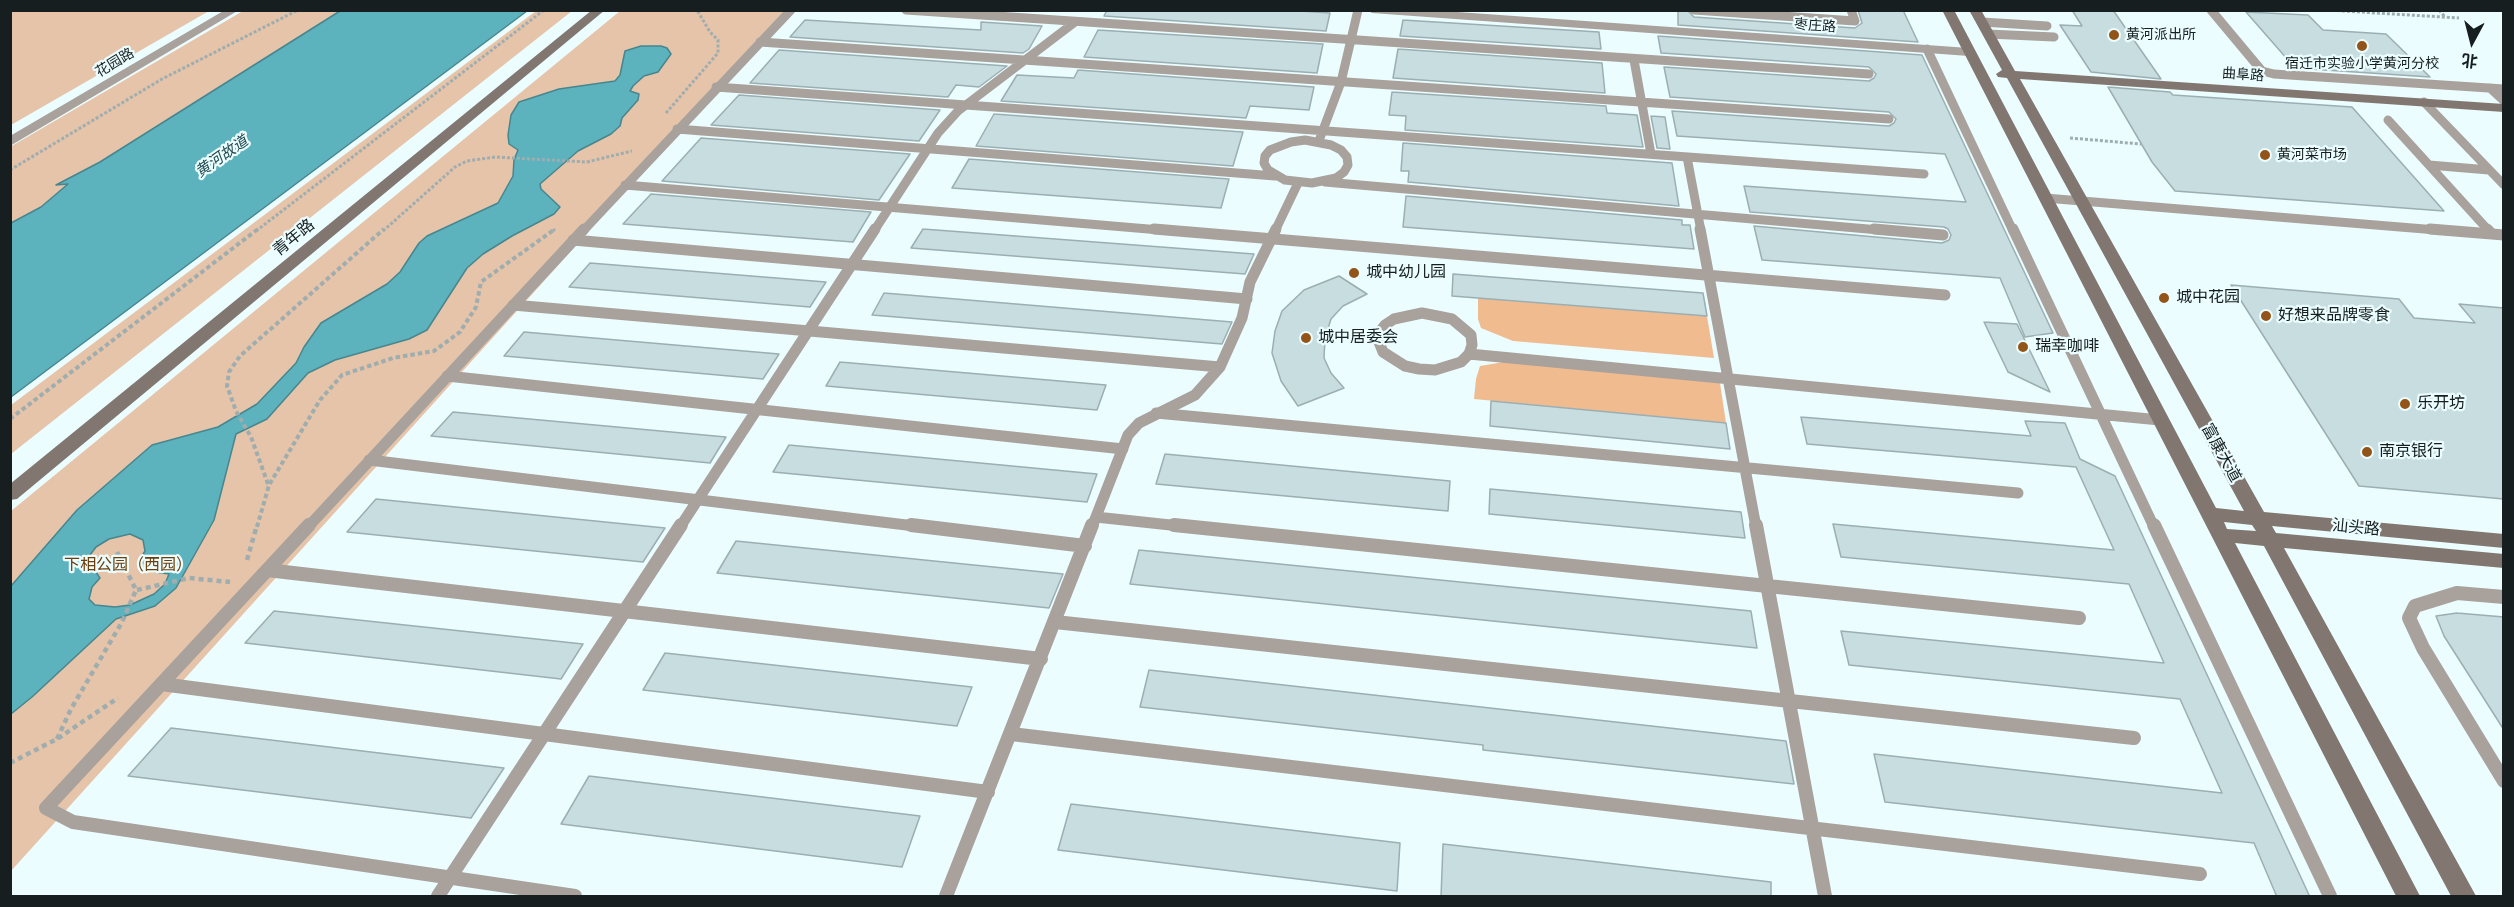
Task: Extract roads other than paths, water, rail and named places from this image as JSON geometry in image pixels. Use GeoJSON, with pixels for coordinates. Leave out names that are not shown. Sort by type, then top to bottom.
{"type":"FeatureCollection","features":[{"type":"Feature","properties":{"kind":"street","name":"花园路"},"geometry":{"type":"LineString","coordinates":[[10,142],[234,10]]}},
{"type":"Feature","properties":{"kind":"street","name":"青年路"},"geometry":{"type":"LineString","coordinates":[[10,480],[589,10]]}},
{"type":"Feature","properties":{"kind":"street","name":"青年路"},"geometry":{"type":"LineString","coordinates":[[10,494],[600,10]]}},
{"type":"Feature","properties":{"kind":"street","name":"枣庄路"},"geometry":{"type":"LineString","coordinates":[[1372,10],[1969,52]]}},
{"type":"Feature","properties":{"kind":"street"},"geometry":{"type":"LineString","coordinates":[[1948,10],[2408,897]]}},
{"type":"Feature","properties":{"kind":"street","name":"富康大道"},"geometry":{"type":"LineString","coordinates":[[1982,22],[2258,518],[2464,897]]}},
{"type":"Feature","properties":{"kind":"street","name":"曲阜路"},"geometry":{"type":"LineString","coordinates":[[1980,72],[2504,108]]}},
{"type":"Feature","properties":{"kind":"street","name":"汕头路"},"geometry":{"type":"LineString","coordinates":[[2208,514],[2504,541]]}},
{"type":"Feature","properties":{"kind":"street","name":"汕头路"},"geometry":{"type":"LineString","coordinates":[[2219,535],[2504,561]]}},
{"type":"Feature","properties":{"kind":"lane"},"geometry":{"type":"LineString","coordinates":[[575,897],[73,822],[45,808],[716,87],[791,10]]}},
{"type":"Feature","properties":{"kind":"lane"},"geometry":{"type":"LineString","coordinates":[[906,10],[1869,74]]}},
{"type":"Feature","properties":{"kind":"lane"},"geometry":{"type":"LineString","coordinates":[[1319,142],[1341,82],[1358,10]]}},
{"type":"Feature","properties":{"kind":"lane"},"geometry":{"type":"LineString","coordinates":[[1694,10],[1856,21],[1851,10]]}},
{"type":"Feature","properties":{"kind":"lane"},"geometry":{"type":"LineString","coordinates":[[2211,10],[2262,71],[2274,74],[2504,89]]}},
{"type":"Feature","properties":{"kind":"lane"},"geometry":{"type":"LineString","coordinates":[[438,897],[938,133],[966,105],[1075,22]]}},
{"type":"Feature","properties":{"kind":"lane"},"geometry":{"type":"LineString","coordinates":[[1982,22],[2047,26]]}},
{"type":"Feature","properties":{"kind":"lane"},"geometry":{"type":"LineString","coordinates":[[1982,22],[2054,38]]}},
{"type":"Feature","properties":{"kind":"lane"},"geometry":{"type":"LineString","coordinates":[[760,42],[1889,119]]}},
{"type":"Feature","properties":{"kind":"lane"},"geometry":{"type":"LineString","coordinates":[[1927,49],[2330,897]]}},
{"type":"Feature","properties":{"kind":"lane"},"geometry":{"type":"LineString","coordinates":[[1634,60],[1651,154]]}},
{"type":"Feature","properties":{"kind":"lane"},"geometry":{"type":"LineString","coordinates":[[716,87],[1924,174]]}},
{"type":"Feature","properties":{"kind":"lane"},"geometry":{"type":"LineString","coordinates":[[2490,88],[2504,101]]}},
{"type":"Feature","properties":{"kind":"lane"},"geometry":{"type":"LineString","coordinates":[[2424,102],[2504,185]]}},
{"type":"Feature","properties":{"kind":"lane"},"geometry":{"type":"LineString","coordinates":[[2388,120],[2492,234]]}},
{"type":"Feature","properties":{"kind":"lane"},"geometry":{"type":"LineString","coordinates":[[677,129],[1275,176],[1298,183],[1325,182],[1943,235]]}},
{"type":"Feature","properties":{"kind":"lane"},"geometry":{"type":"LineString","coordinates":[[1275,176],[1264,163],[1265,156],[1270,150],[1291,142],[1319,142],[1341,150],[1347,157],[1348,165],[1344,172],[1325,182]]}},
{"type":"Feature","properties":{"kind":"lane"},"geometry":{"type":"LineString","coordinates":[[1687,157],[1825,897]]}},
{"type":"Feature","properties":{"kind":"lane"},"geometry":{"type":"LineString","coordinates":[[2429,165],[2488,170]]}},
{"type":"Feature","properties":{"kind":"lane"},"geometry":{"type":"LineString","coordinates":[[946,897],[1128,435],[1139,423],[1195,395],[1220,367],[1242,318],[1250,282],[1298,183]]}},
{"type":"Feature","properties":{"kind":"lane"},"geometry":{"type":"LineString","coordinates":[[625,185],[1945,295]]}},
{"type":"Feature","properties":{"kind":"lane"},"geometry":{"type":"LineString","coordinates":[[2045,198],[2504,235]]}},
{"type":"Feature","properties":{"kind":"lane"},"geometry":{"type":"LineString","coordinates":[[573,240],[1247,299]]}},
{"type":"Feature","properties":{"kind":"lane"},"geometry":{"type":"LineString","coordinates":[[513,305],[1220,367]]}},
{"type":"Feature","properties":{"kind":"lane"},"geometry":{"type":"LineString","coordinates":[[1407,315],[1438,315],[1452,320],[1471,335],[1472,345],[1469,354],[1461,362],[1449,367],[1435,370],[1412,367],[1392,360],[1383,351],[1379,342],[1379,333],[1394,319],[1407,315]]}},
{"type":"Feature","properties":{"kind":"lane"},"geometry":{"type":"LineString","coordinates":[[1469,354],[2160,420]]}},
{"type":"Feature","properties":{"kind":"lane"},"geometry":{"type":"LineString","coordinates":[[447,376],[1123,449]]}},
{"type":"Feature","properties":{"kind":"lane"},"geometry":{"type":"LineString","coordinates":[[1156,413],[2018,493]]}},
{"type":"Feature","properties":{"kind":"lane"},"geometry":{"type":"LineString","coordinates":[[369,460],[1085,546]]}},
{"type":"Feature","properties":{"kind":"lane"},"geometry":{"type":"LineString","coordinates":[[1096,517],[2079,618]]}},
{"type":"Feature","properties":{"kind":"lane"},"geometry":{"type":"LineString","coordinates":[[267,570],[1041,659]]}},
{"type":"Feature","properties":{"kind":"lane"},"geometry":{"type":"LineString","coordinates":[[2504,597],[2457,593],[2415,606],[2409,618],[2422,648],[2504,781]]}},
{"type":"Feature","properties":{"kind":"lane"},"geometry":{"type":"LineString","coordinates":[[1055,622],[2134,738]]}},
{"type":"Feature","properties":{"kind":"lane"},"geometry":{"type":"LineString","coordinates":[[161,684],[988,792]]}},
{"type":"Feature","properties":{"kind":"lane"},"geometry":{"type":"LineString","coordinates":[[1011,734],[2200,874]]}},
{"type":"Feature","properties":{"kind":"water","name":"黄河故道"},"geometry":{"type":"Polygon","coordinates":[[[340,11],[527,11],[11,397],[11,223],[41,207],[68,184],[56,185],[100,162],[340,11]]]}},
{"type":"Feature","properties":{"kind":"water"},"geometry":{"type":"Polygon","coordinates":[[[641,46],[661,46],[667,48],[671,54],[658,72],[644,76],[633,86],[630,91],[639,94],[638,100],[622,118],[620,126],[611,134],[578,151],[540,184],[541,189],[560,207],[554,214],[483,254],[467,268],[427,330],[409,339],[335,360],[308,373],[267,419],[236,434],[214,520],[176,588],[155,606],[116,619],[11,714],[11,586],[77,510],[152,445],[218,427],[257,404],[296,363],[321,323],[387,284],[400,272],[419,243],[427,236],[498,203],[513,176],[514,160],[518,150],[509,144],[508,135],[511,115],[519,102],[559,89],[615,81],[620,75],[625,51],[641,46]],[[130,534],[109,539],[96,547],[87,559],[100,578],[92,587],[89,599],[95,605],[115,607],[130,605],[154,594],[165,584],[169,574],[155,572],[140,559],[145,551],[143,540],[130,534]]]}},
{"type":"Feature","properties":{"kind":"place","name":"黄河派出所"},"geometry":{"type":"Point","coordinates":[2114,35]}},
{"type":"Feature","properties":{"kind":"place","name":"宿迁市实验小学黄河分校"},"geometry":{"type":"Point","coordinates":[2362,46]}},
{"type":"Feature","properties":{"kind":"place","name":"黄河菜市场"},"geometry":{"type":"Point","coordinates":[2265,155]}},
{"type":"Feature","properties":{"kind":"place","name":"城中幼儿园"},"geometry":{"type":"Point","coordinates":[1354,273]}},
{"type":"Feature","properties":{"kind":"place","name":"城中花园"},"geometry":{"type":"Point","coordinates":[2164,298]}},
{"type":"Feature","properties":{"kind":"place","name":"好想来品牌零食"},"geometry":{"type":"Point","coordinates":[2266,316]}},
{"type":"Feature","properties":{"kind":"place","name":"城中居委会"},"geometry":{"type":"Point","coordinates":[1306,338]}},
{"type":"Feature","properties":{"kind":"place","name":"瑞幸咖啡"},"geometry":{"type":"Point","coordinates":[2023,347]}},
{"type":"Feature","properties":{"kind":"place","name":"乐开坊"},"geometry":{"type":"Point","coordinates":[2405,404]}},
{"type":"Feature","properties":{"kind":"place","name":"南京银行"},"geometry":{"type":"Point","coordinates":[2367,452]}},
{"type":"Feature","properties":{"kind":"park label","name":"下相公园（西园）"},"geometry":{"type":"Point","coordinates":[128,566]}}]}
